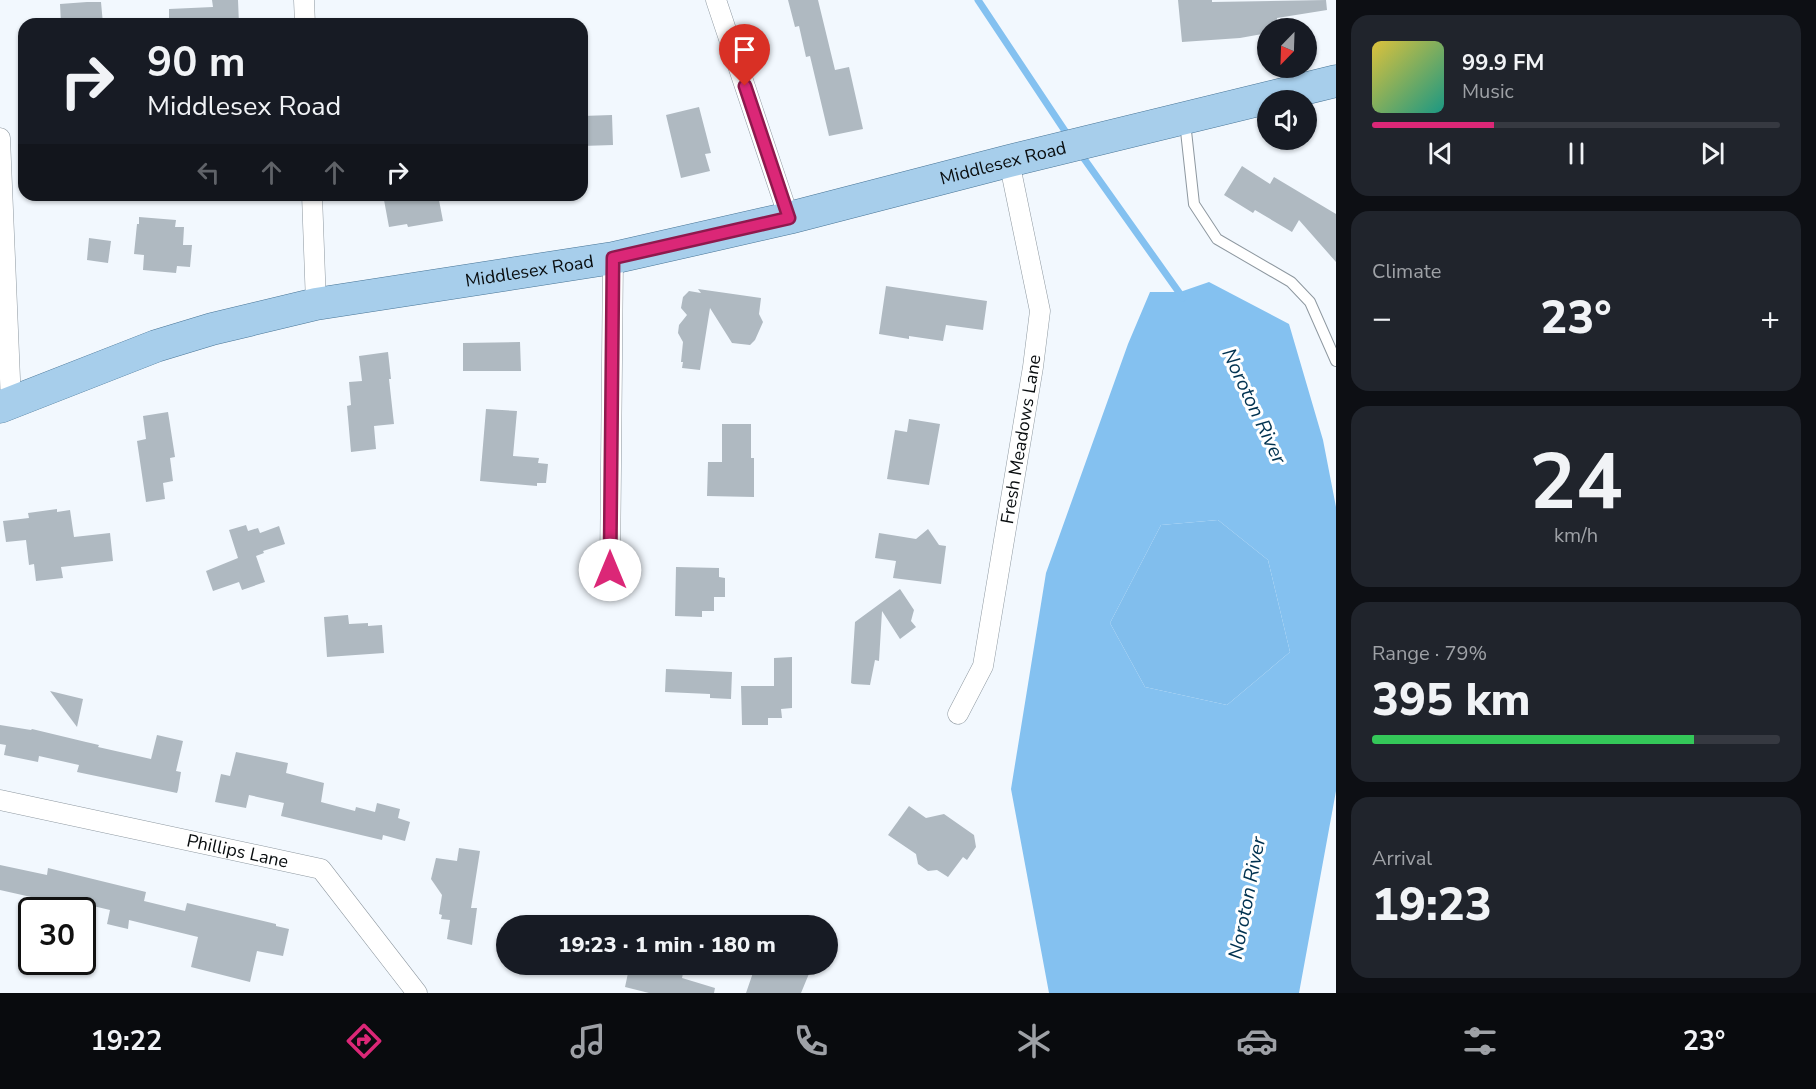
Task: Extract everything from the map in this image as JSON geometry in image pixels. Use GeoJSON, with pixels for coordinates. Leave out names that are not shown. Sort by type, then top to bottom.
{"type":"FeatureCollection","features":[{"type":"Feature","properties":{"kind":"main road","name":"Middlesex Road"},"geometry":{"type":"LineString","coordinates":[[6,405],[156,346],[212,329],[316,304],[613,258],[789,218],[1021,158],[1336,81]]}},
{"type":"Feature","properties":{"kind":"street"},"geometry":{"type":"LineString","coordinates":[[304,0],[305,18]]}},
{"type":"Feature","properties":{"kind":"street"},"geometry":{"type":"LineString","coordinates":[[716,0],[789,218]]}},
{"type":"Feature","properties":{"kind":"street"},"geometry":{"type":"LineString","coordinates":[[0,138],[6,405]]}},
{"type":"Feature","properties":{"kind":"street","name":"Fresh Meadows Lane"},"geometry":{"type":"LineString","coordinates":[[958,714],[983,666],[1033,367],[1040,311],[1021,158]]}},
{"type":"Feature","properties":{"kind":"street"},"geometry":{"type":"LineString","coordinates":[[312,201],[316,304]]}},
{"type":"Feature","properties":{"kind":"street"},"geometry":{"type":"LineString","coordinates":[[610,570],[613,258]]}},
{"type":"Feature","properties":{"kind":"street","name":"Phillips Lane"},"geometry":{"type":"LineString","coordinates":[[0,800],[321,869],[417,993]]}},
{"type":"Feature","properties":{"kind":"lane"},"geometry":{"type":"LineString","coordinates":[[1170,122],[1194,204],[1217,239],[1291,282],[1310,302],[1336,361]]}},
{"type":"Feature","properties":{"kind":"shaded area"},"geometry":{"type":"Polygon","coordinates":[[[1218,520],[1268,560],[1290,652],[1227,705],[1145,687],[1110,623],[1161,525],[1218,520]]]}},
{"type":"Feature","properties":{"kind":"water"},"geometry":{"type":"Polygon","coordinates":[[[1209,282],[1289,324],[1323,440],[1336,507],[1336,791],[1299,993],[1049,993],[1011,789],[1046,573],[1128,344],[1150,292],[1180,292],[1209,282]],[[1218,520],[1161,525],[1110,623],[1145,687],[1227,705],[1290,652],[1268,560],[1218,520]]]}},
{"type":"Feature","properties":{"kind":"building"},"geometry":{"type":"Polygon","coordinates":[[[212,0],[238,0],[239,18],[169,18],[169,9],[213,7],[212,0]]]}},
{"type":"Feature","properties":{"kind":"building"},"geometry":{"type":"Polygon","coordinates":[[[788,0],[818,0],[835,70],[849,67],[863,129],[829,136],[810,56],[806,57],[799,26],[795,27],[788,0]]]}},
{"type":"Feature","properties":{"kind":"building"},"geometry":{"type":"Polygon","coordinates":[[[1178,0],[1212,0],[1212,2],[1326,0],[1327,10],[1277,18],[1257,18],[1257,35],[1182,42],[1178,0]]]}},
{"type":"Feature","properties":{"kind":"building"},"geometry":{"type":"Polygon","coordinates":[[[101,2],[102,18],[61,18],[60,4],[101,2]]]}},
{"type":"Feature","properties":{"kind":"building"},"geometry":{"type":"Polygon","coordinates":[[[699,107],[711,153],[705,154],[710,171],[681,178],[666,115],[699,107]]]}},
{"type":"Feature","properties":{"kind":"building"},"geometry":{"type":"Polygon","coordinates":[[[612,115],[613,145],[588,146],[588,116],[612,115]]]}},
{"type":"Feature","properties":{"kind":"building"},"geometry":{"type":"Polygon","coordinates":[[[1242,166],[1270,184],[1274,177],[1336,214],[1336,262],[1299,220],[1292,232],[1255,210],[1253,213],[1224,195],[1242,166]]]}},
{"type":"Feature","properties":{"kind":"building"},"geometry":{"type":"Polygon","coordinates":[[[384,201],[439,201],[443,221],[408,227],[407,224],[389,227],[384,201]]]}},
{"type":"Feature","properties":{"kind":"building"},"geometry":{"type":"Polygon","coordinates":[[[139,217],[176,220],[175,227],[184,227],[183,245],[192,245],[190,267],[177,266],[176,273],[143,270],[144,255],[134,254],[139,217]]]}},
{"type":"Feature","properties":{"kind":"building"},"geometry":{"type":"Polygon","coordinates":[[[89,238],[111,241],[108,263],[87,260],[89,238]]]}},
{"type":"Feature","properties":{"kind":"building"},"geometry":{"type":"Polygon","coordinates":[[[886,286],[987,301],[983,330],[946,325],[943,341],[879,334],[886,286]]]}},
{"type":"Feature","properties":{"kind":"building"},"geometry":{"type":"Polygon","coordinates":[[[698,289],[761,298],[759,314],[763,322],[755,340],[750,345],[732,343],[710,308],[700,370],[682,368],[683,342],[678,333],[679,325],[687,315],[681,308],[683,297],[689,291],[701,293],[698,289]]]}},
{"type":"Feature","properties":{"kind":"building"},"geometry":{"type":"Polygon","coordinates":[[[520,342],[521,371],[463,371],[463,343],[520,342]]]}},
{"type":"Feature","properties":{"kind":"building"},"geometry":{"type":"Polygon","coordinates":[[[388,352],[394,424],[374,426],[376,449],[351,452],[347,406],[351,405],[349,382],[362,381],[359,356],[388,352]]]}},
{"type":"Feature","properties":{"kind":"building"},"geometry":{"type":"Polygon","coordinates":[[[486,409],[517,411],[513,456],[539,458],[538,463],[548,464],[546,483],[537,483],[537,486],[480,481],[486,409]]]}},
{"type":"Feature","properties":{"kind":"building"},"geometry":{"type":"Polygon","coordinates":[[[168,412],[175,457],[170,458],[173,481],[163,483],[165,499],[146,502],[137,441],[146,439],[143,416],[168,412]]]}},
{"type":"Feature","properties":{"kind":"building"},"geometry":{"type":"Polygon","coordinates":[[[909,419],[940,424],[929,485],[887,479],[895,430],[907,432],[909,419]]]}},
{"type":"Feature","properties":{"kind":"building"},"geometry":{"type":"Polygon","coordinates":[[[722,424],[751,424],[754,497],[707,496],[708,462],[722,462],[722,424]]]}},
{"type":"Feature","properties":{"kind":"building"},"geometry":{"type":"Polygon","coordinates":[[[57,509],[57,512],[70,510],[74,537],[110,533],[113,561],[61,567],[63,578],[36,581],[34,564],[29,565],[26,540],[6,542],[3,521],[29,518],[28,513],[57,509]]]}},
{"type":"Feature","properties":{"kind":"building"},"geometry":{"type":"Polygon","coordinates":[[[246,525],[248,531],[258,528],[260,533],[279,526],[285,544],[263,551],[264,553],[256,556],[265,582],[242,590],[239,582],[213,591],[206,571],[238,558],[229,530],[246,525]]]}},
{"type":"Feature","properties":{"kind":"building"},"geometry":{"type":"Polygon","coordinates":[[[928,529],[939,545],[946,546],[941,584],[893,578],[896,561],[875,558],[879,533],[916,539],[928,529]]]}},
{"type":"Feature","properties":{"kind":"building"},"geometry":{"type":"Polygon","coordinates":[[[676,567],[719,568],[719,577],[725,578],[725,597],[714,597],[714,611],[702,611],[702,617],[675,616],[676,567]]]}},
{"type":"Feature","properties":{"kind":"building"},"geometry":{"type":"Polygon","coordinates":[[[900,589],[914,610],[911,621],[916,627],[900,639],[882,611],[879,661],[875,660],[870,685],[851,683],[855,622],[900,589]]]}},
{"type":"Feature","properties":{"kind":"building"},"geometry":{"type":"Polygon","coordinates":[[[348,615],[349,624],[382,625],[384,653],[327,657],[324,617],[348,615]]]}},
{"type":"Feature","properties":{"kind":"building"},"geometry":{"type":"Polygon","coordinates":[[[792,657],[792,708],[781,709],[782,718],[768,718],[768,725],[742,725],[741,686],[774,686],[774,658],[792,657]]]}},
{"type":"Feature","properties":{"kind":"building"},"geometry":{"type":"Polygon","coordinates":[[[666,669],[732,672],[731,699],[710,698],[710,694],[665,692],[666,669]]]}},
{"type":"Feature","properties":{"kind":"building"},"geometry":{"type":"Polygon","coordinates":[[[50,691],[83,699],[77,727],[50,691]]]}},
{"type":"Feature","properties":{"kind":"building"},"geometry":{"type":"Polygon","coordinates":[[[0,725],[32,729],[151,759],[157,735],[183,741],[176,771],[181,772],[177,793],[77,772],[79,765],[39,756],[38,762],[4,755],[6,745],[0,744],[0,725]]]}},
{"type":"Feature","properties":{"kind":"building"},"geometry":{"type":"Polygon","coordinates":[[[236,752],[288,763],[286,773],[324,783],[321,802],[355,811],[356,807],[375,812],[377,803],[400,809],[398,818],[410,822],[405,841],[383,835],[382,840],[281,816],[284,803],[249,795],[246,808],[215,802],[221,774],[230,776],[236,752]]]}},
{"type":"Feature","properties":{"kind":"building"},"geometry":{"type":"Polygon","coordinates":[[[909,806],[926,818],[944,814],[974,835],[976,847],[967,860],[963,857],[948,877],[937,870],[928,871],[918,864],[916,854],[888,835],[909,806]]]}},
{"type":"Feature","properties":{"kind":"building"},"geometry":{"type":"Polygon","coordinates":[[[459,848],[480,851],[471,908],[477,908],[472,945],[447,939],[450,920],[441,919],[442,915],[439,914],[442,895],[431,879],[436,858],[457,861],[459,848]]]}},
{"type":"Feature","properties":{"kind":"building"},"geometry":{"type":"Polygon","coordinates":[[[0,865],[47,875],[48,868],[146,892],[144,901],[185,911],[187,903],[289,929],[283,956],[257,951],[250,982],[191,967],[198,937],[129,920],[128,929],[107,924],[110,910],[96,907],[96,897],[31,897],[0,890],[0,865]]]}},
{"type":"Feature","properties":{"kind":"building"},"geometry":{"type":"Polygon","coordinates":[[[628,975],[683,975],[682,978],[715,988],[714,993],[649,993],[625,987],[628,975]]]}},
{"type":"Feature","properties":{"kind":"building"},"geometry":{"type":"Polygon","coordinates":[[[752,975],[808,975],[801,993],[746,993],[752,975]]]}},
{"type":"Feature","properties":{"kind":"waterway","name":"Noroton River"},"geometry":{"type":"LineString","coordinates":[[978,0],[1069,137]]}},
{"type":"Feature","properties":{"kind":"waterway","name":"Noroton River"},"geometry":{"type":"LineString","coordinates":[[1080,153],[1183,298]]}},
{"type":"Feature","properties":{"kind":"route"},"geometry":{"type":"LineString","coordinates":[[610,570],[613,258],[789,218],[745,86]]}}]}
